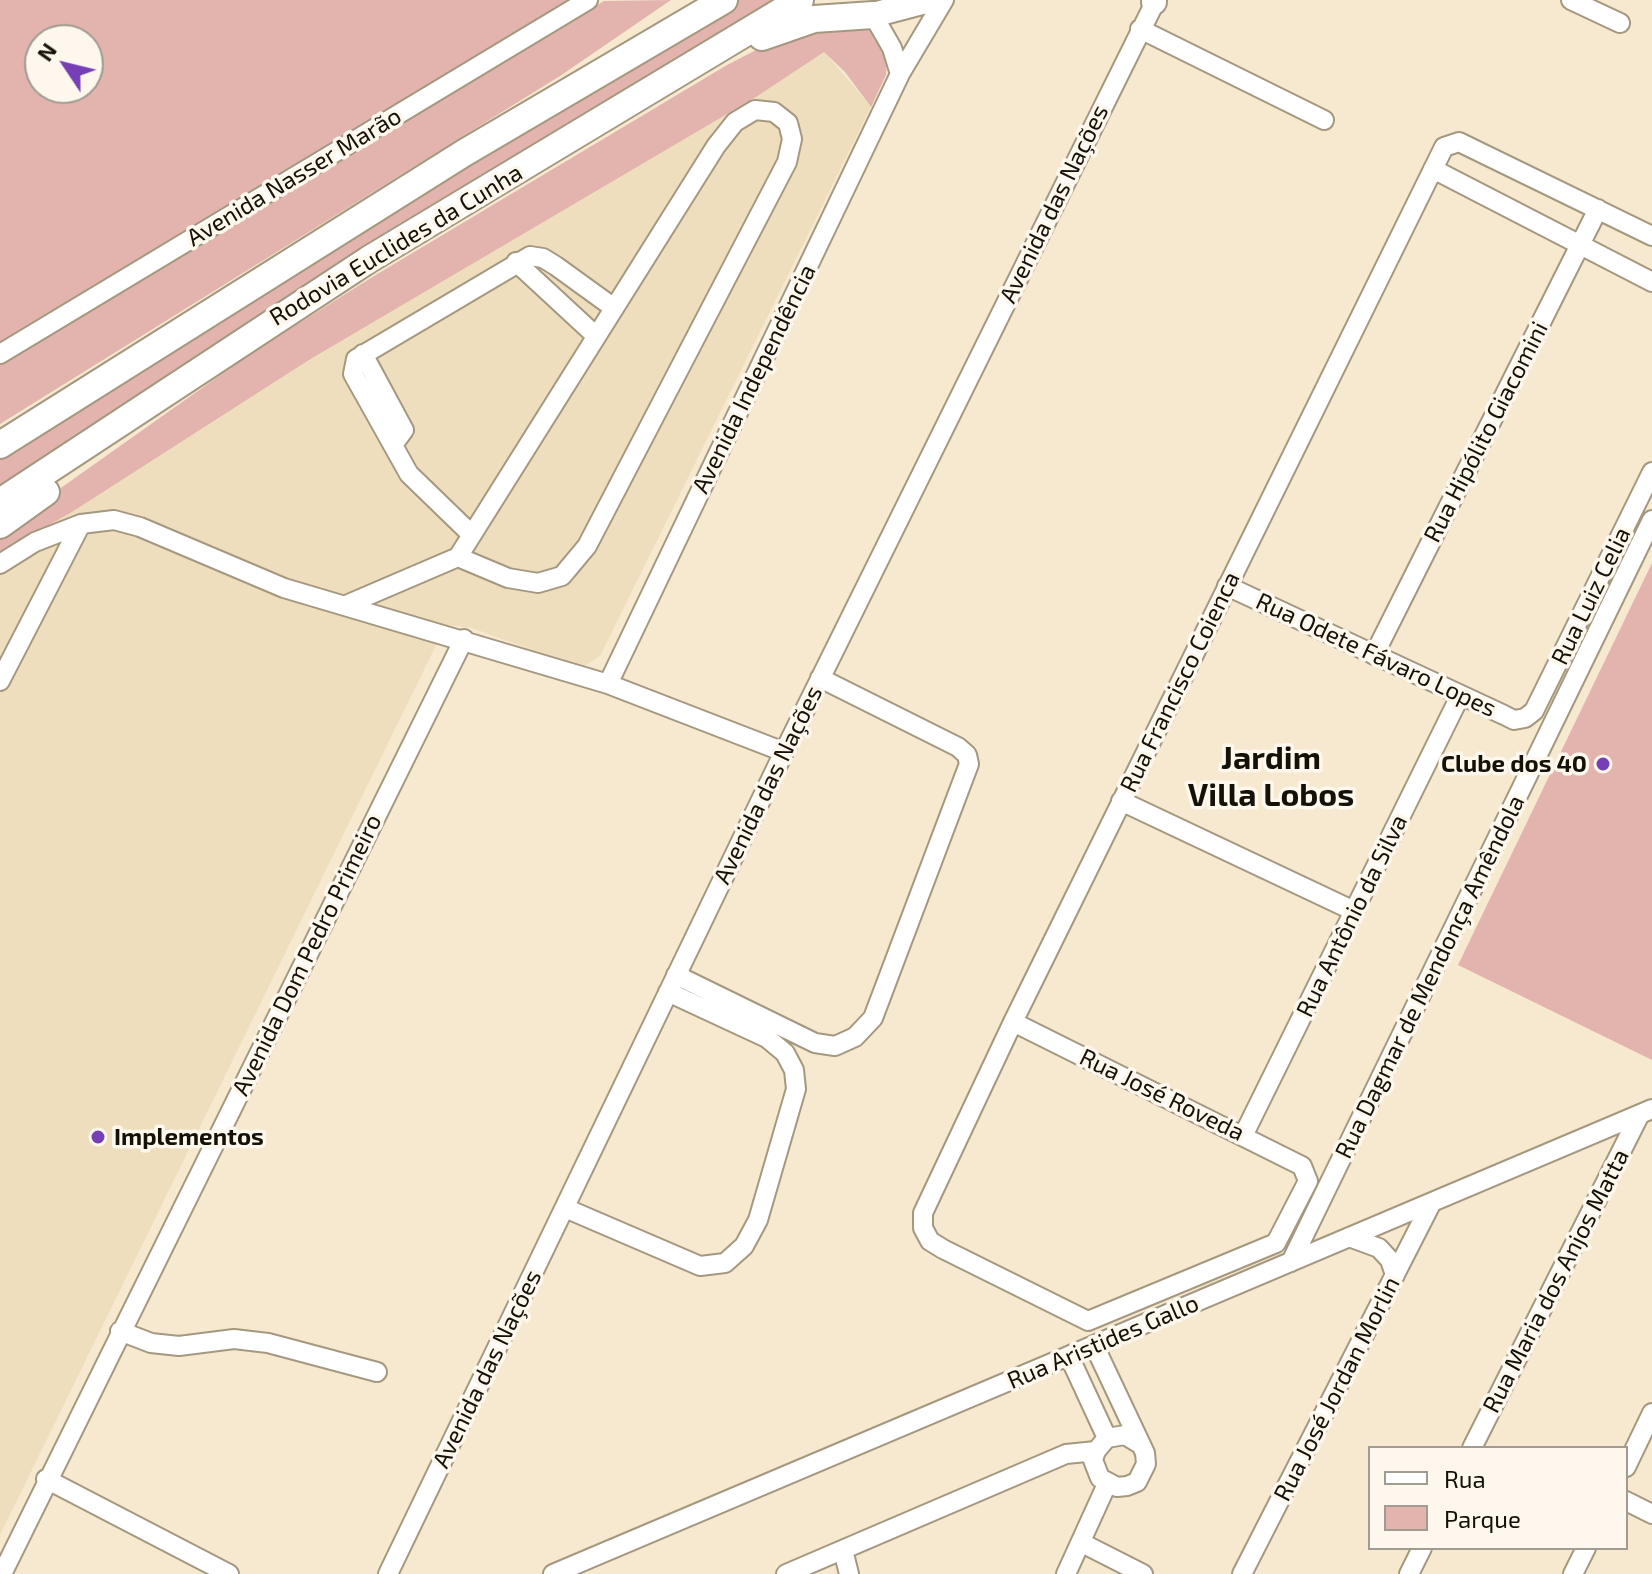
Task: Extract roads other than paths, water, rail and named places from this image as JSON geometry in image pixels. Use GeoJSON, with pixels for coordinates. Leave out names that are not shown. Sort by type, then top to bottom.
{"type":"FeatureCollection","features":[{"type":"Feature","properties":{"kind":"highway"},"geometry":{"type":"LineString","coordinates":[[572,90],[693,0]]}},
{"type":"Feature","properties":{"kind":"highway","name":"Rodovia Euclides da Cunha"},"geometry":{"type":"LineString","coordinates":[[0,445],[59,405],[724,0]]}},
{"type":"Feature","properties":{"kind":"highway","name":"Rodovia Euclides da Cunha"},"geometry":{"type":"LineString","coordinates":[[0,502],[368,260],[717,53],[800,0]]}},
{"type":"Feature","properties":{"kind":"highway"},"geometry":{"type":"LineString","coordinates":[[717,53],[814,19],[873,15]]}},
{"type":"Feature","properties":{"kind":"highway"},"geometry":{"type":"LineString","coordinates":[[0,525],[243,340]]}},
{"type":"Feature","properties":{"kind":"highway"},"geometry":{"type":"LineString","coordinates":[[0,438],[59,405]]}},
{"type":"Feature","properties":{"kind":"main road"},"geometry":{"type":"LineString","coordinates":[[873,15],[930,0]]}},
{"type":"Feature","properties":{"kind":"street","name":"Avenida Nasser Marão"},"geometry":{"type":"LineString","coordinates":[[0,354],[588,0]]}},
{"type":"Feature","properties":{"kind":"street","name":"Avenida Independência"},"geometry":{"type":"LineString","coordinates":[[608,684],[900,74],[944,0]]}},
{"type":"Feature","properties":{"kind":"street"},"geometry":{"type":"LineString","coordinates":[[1571,0],[1620,23]]}},
{"type":"Feature","properties":{"kind":"street","name":"Avenida das Nações"},"geometry":{"type":"LineString","coordinates":[[388,1574],[820,678],[1155,1]]}},
{"type":"Feature","properties":{"kind":"street"},"geometry":{"type":"LineString","coordinates":[[873,15],[892,48],[900,74]]}},
{"type":"Feature","properties":{"kind":"street"},"geometry":{"type":"LineString","coordinates":[[1140,29],[1324,120]]}},
{"type":"Feature","properties":{"kind":"street"},"geometry":{"type":"LineString","coordinates":[[346,605],[458,557],[716,146],[735,122],[755,110],[774,112],[788,123],[792,139],[787,162],[587,546],[562,576],[538,583],[508,578],[458,557]]}},
{"type":"Feature","properties":{"kind":"street","name":"Rua Francisco Coienca"},"geometry":{"type":"LineString","coordinates":[[1307,1173],[1305,1189],[1276,1243],[1088,1321],[943,1249],[930,1241],[923,1228],[923,1213],[928,1199],[1013,1022],[1444,147],[1459,142],[1598,209]]}},
{"type":"Feature","properties":{"kind":"street"},"geometry":{"type":"LineString","coordinates":[[1433,169],[1652,282]]}},
{"type":"Feature","properties":{"kind":"street"},"geometry":{"type":"LineString","coordinates":[[1598,209],[1650,229]]}},
{"type":"Feature","properties":{"kind":"street","name":"Rua Hipólito Giacomini"},"geometry":{"type":"LineString","coordinates":[[1374,655],[1598,209]]}},
{"type":"Feature","properties":{"kind":"street"},"geometry":{"type":"LineString","coordinates":[[472,535],[424,491],[393,445],[404,430],[363,354],[530,256],[543,258],[614,308]]}},
{"type":"Feature","properties":{"kind":"street"},"geometry":{"type":"LineString","coordinates":[[516,262],[596,336]]}},
{"type":"Feature","properties":{"kind":"street","name":"Rua Luiz Celia"},"geometry":{"type":"LineString","coordinates":[[1525,718],[1534,711],[1652,472]]}},
{"type":"Feature","properties":{"kind":"street"},"geometry":{"type":"LineString","coordinates":[[0,564],[35,542],[81,524],[114,520],[140,527],[284,588],[608,684],[784,752]]}},
{"type":"Feature","properties":{"kind":"street","name":"Rua Dagmar de Mendonça Amêndola"},"geometry":{"type":"LineString","coordinates":[[1291,1262],[1652,520]]}},
{"type":"Feature","properties":{"kind":"street"},"geometry":{"type":"LineString","coordinates":[[0,681],[81,524]]}},
{"type":"Feature","properties":{"kind":"street","name":"Rua Odete Fávaro Lopes"},"geometry":{"type":"LineString","coordinates":[[1227,586],[1514,720],[1525,718]]}},
{"type":"Feature","properties":{"kind":"street","name":"Avenida Dom Pedro Primeiro"},"geometry":{"type":"LineString","coordinates":[[2,1574],[46,1479],[464,639]]}},
{"type":"Feature","properties":{"kind":"street"},"geometry":{"type":"LineString","coordinates":[[672,984],[815,1043],[835,1046],[855,1037],[873,1018],[969,764],[967,755],[958,747],[820,678]]}},
{"type":"Feature","properties":{"kind":"street","name":"Rua Antônio da Silva"},"geometry":{"type":"LineString","coordinates":[[1243,1136],[1460,696]]}},
{"type":"Feature","properties":{"kind":"street"},"geometry":{"type":"LineString","coordinates":[[1121,801],[1354,911]]}},
{"type":"Feature","properties":{"kind":"street"},"geometry":{"type":"LineString","coordinates":[[565,1208],[700,1266],[725,1263],[744,1246],[758,1220],[796,1089],[794,1070],[785,1053],[767,1038],[672,984]]}},
{"type":"Feature","properties":{"kind":"street","name":"Rua José Roveda"},"geometry":{"type":"LineString","coordinates":[[1013,1022],[1295,1161],[1307,1173]]}},
{"type":"Feature","properties":{"kind":"street","name":"Rua Aristides Gallo"},"geometry":{"type":"LineString","coordinates":[[553,1574],[1646,1112]]}},
{"type":"Feature","properties":{"kind":"street","name":"Rua Maria dos Anjos Matta"},"geometry":{"type":"LineString","coordinates":[[1473,1446],[1646,1112]]}},
{"type":"Feature","properties":{"kind":"street","name":"Rua José Jordan Morlin"},"geometry":{"type":"LineString","coordinates":[[1242,1574],[1431,1204]]}},
{"type":"Feature","properties":{"kind":"street"},"geometry":{"type":"LineString","coordinates":[[1397,1217],[1409,1229],[1409,1246]]}},
{"type":"Feature","properties":{"kind":"street"},"geometry":{"type":"LineString","coordinates":[[1349,1237],[1365,1240],[1379,1248],[1390,1260],[1395,1275]]}},
{"type":"Feature","properties":{"kind":"street"},"geometry":{"type":"LineString","coordinates":[[120,1331],[151,1343],[179,1346],[234,1339],[268,1343],[377,1372]]}},
{"type":"Feature","properties":{"kind":"street"},"geometry":{"type":"LineString","coordinates":[[1066,1574],[1109,1490],[1137,1482],[1143,1474],[1145,1453],[1094,1345]]}},
{"type":"Feature","properties":{"kind":"street"},"geometry":{"type":"LineString","coordinates":[[1069,1356],[1100,1478],[1109,1490]]}},
{"type":"Feature","properties":{"kind":"street"},"geometry":{"type":"LineString","coordinates":[[1628,1463],[1652,1413]]}},
{"type":"Feature","properties":{"kind":"street"},"geometry":{"type":"LineString","coordinates":[[786,1574],[1066,1454],[1094,1450],[1125,1435],[1140,1444]]}},
{"type":"Feature","properties":{"kind":"street"},"geometry":{"type":"LineString","coordinates":[[46,1479],[229,1574]]}},
{"type":"Feature","properties":{"kind":"street"},"geometry":{"type":"LineString","coordinates":[[1628,1502],[1652,1514]]}},
{"type":"Feature","properties":{"kind":"street"},"geometry":{"type":"LineString","coordinates":[[1082,1543],[1143,1574]]}},
{"type":"Feature","properties":{"kind":"street"},"geometry":{"type":"LineString","coordinates":[[843,1550],[849,1574]]}},
{"type":"Feature","properties":{"kind":"street"},"geometry":{"type":"LineString","coordinates":[[1409,1574],[1421,1550]]}},
{"type":"Feature","properties":{"kind":"street"},"geometry":{"type":"LineString","coordinates":[[1573,1574],[1585,1550]]}},
{"type":"Feature","properties":{"kind":"place","name":"Clube dos 40"},"geometry":{"type":"Point","coordinates":[1603,764]}},
{"type":"Feature","properties":{"kind":"place","name":"Implementos"},"geometry":{"type":"Point","coordinates":[98,1137]}},
{"type":"Feature","properties":{"kind":"district","name":"Jardim Villa Lobos"},"geometry":{"type":"Point","coordinates":[1271,776]}}]}
